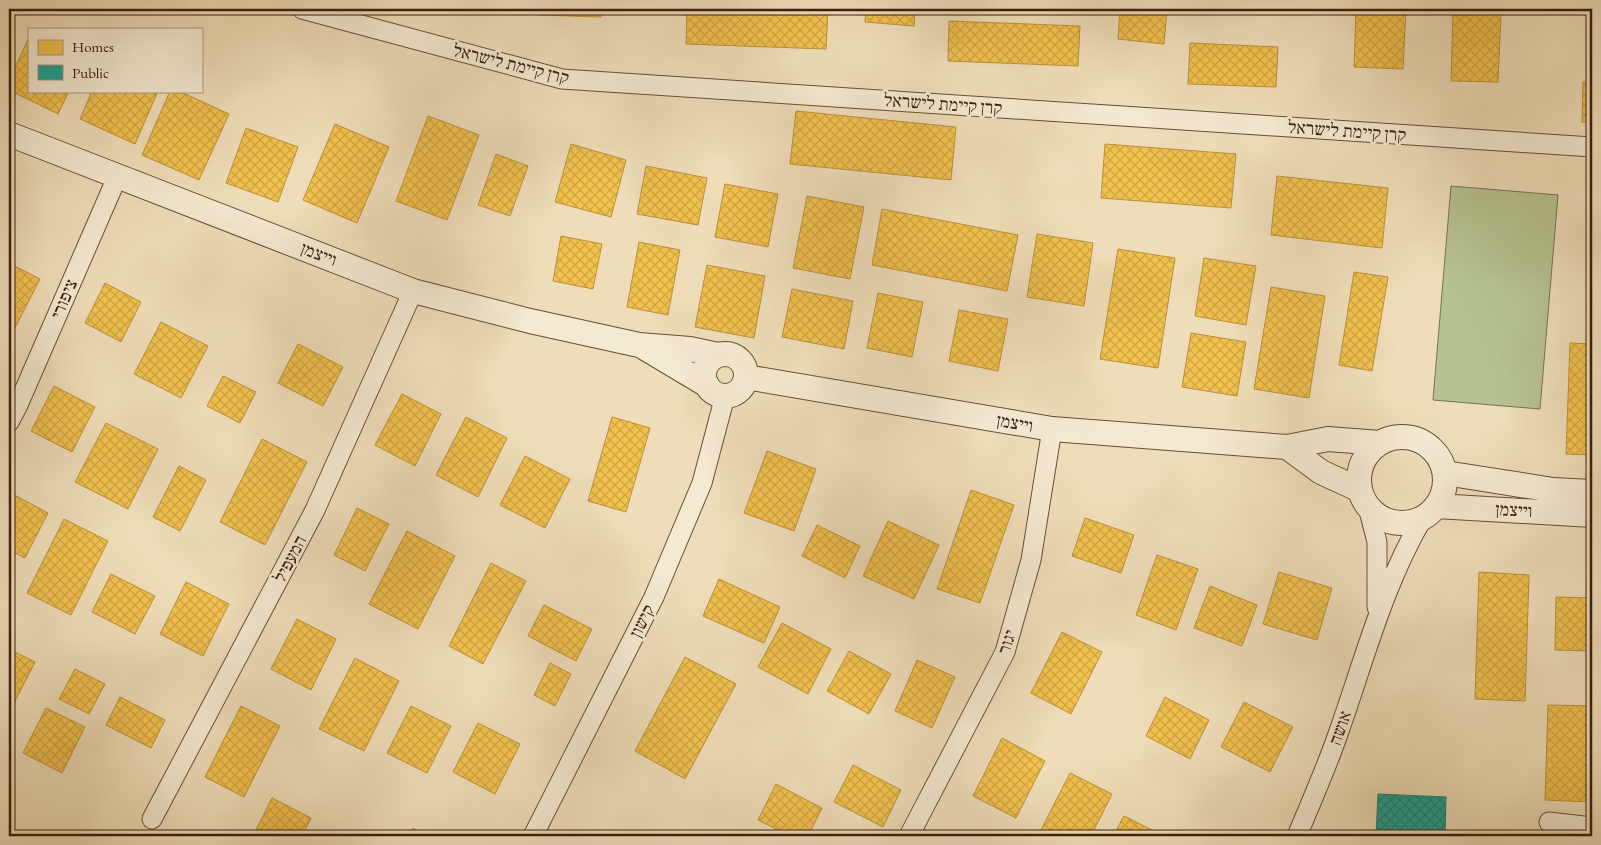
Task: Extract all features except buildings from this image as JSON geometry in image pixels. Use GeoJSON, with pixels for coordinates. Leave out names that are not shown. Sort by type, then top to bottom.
{"type":"FeatureCollection","features":[{"type":"Feature","properties":{"kind":"street","name":"קרן קיימת לישראל"},"geometry":{"type":"LineString","coordinates":[[302,9],[562,79],[1592,148]]}},
{"type":"Feature","properties":{"kind":"street","name":"וייצמן"},"geometry":{"type":"LineString","coordinates":[[9,134],[414,291],[530,321],[639,345],[690,349],[718,355]]}},
{"type":"Feature","properties":{"kind":"street","name":"ציפורי"},"geometry":{"type":"LineString","coordinates":[[9,422],[118,175]]}},
{"type":"Feature","properties":{"kind":"street","name":"המעפיל"},"geometry":{"type":"LineString","coordinates":[[152,819],[315,510],[414,291]]}},
{"type":"Feature","properties":{"kind":"street","name":"וייצמן"},"geometry":{"type":"LineString","coordinates":[[639,345],[716,391]]}},
{"type":"Feature","properties":{"kind":"street"},"geometry":{"type":"LineString","coordinates":[[725,354],[738,358],[743,364],[746,377],[742,388],[732,395],[716,391],[704,371],[707,364],[718,355],[725,354]]}},
{"type":"Feature","properties":{"kind":"street","name":"וייצמן"},"geometry":{"type":"LineString","coordinates":[[746,377],[1052,429],[1287,447],[1328,439],[1380,443]]}},
{"type":"Feature","properties":{"kind":"street","name":"קישון"},"geometry":{"type":"LineString","coordinates":[[534,836],[654,598],[702,483],[716,391]]}},
{"type":"Feature","properties":{"kind":"street","name":"יגור"},"geometry":{"type":"LineString","coordinates":[[910,836],[1005,652],[1031,560],[1052,429]]}},
{"type":"Feature","properties":{"kind":"street"},"geometry":{"type":"LineString","coordinates":[[1287,447],[1321,472],[1364,498],[1378,516],[1390,522],[1403,523],[1429,512],[1442,496],[1445,473],[1441,461],[1433,450],[1423,442],[1411,437],[1398,437],[1380,443],[1366,456],[1360,468],[1364,498]]}},
{"type":"Feature","properties":{"kind":"street","name":"וייצמן"},"geometry":{"type":"LineString","coordinates":[[1445,473],[1553,490],[1592,492]]}},
{"type":"Feature","properties":{"kind":"street","name":"אושה"},"geometry":{"type":"LineString","coordinates":[[1364,498],[1377,542],[1377,618]]}},
{"type":"Feature","properties":{"kind":"street","name":"וייצמן"},"geometry":{"type":"LineString","coordinates":[[1429,512],[1592,514]]}},
{"type":"Feature","properties":{"kind":"street","name":"אושה"},"geometry":{"type":"LineString","coordinates":[[1297,836],[1338,735],[1377,618],[1404,550],[1429,512]]}},
{"type":"Feature","properties":{"kind":"street"},"geometry":{"type":"LineString","coordinates":[[1549,822],[1592,827]]}},
{"type":"Feature","properties":{"kind":"green space"},"geometry":{"type":"Polygon","coordinates":[[[1451,186],[1558,195],[1540,409],[1433,400],[1451,186]]]}}]}
